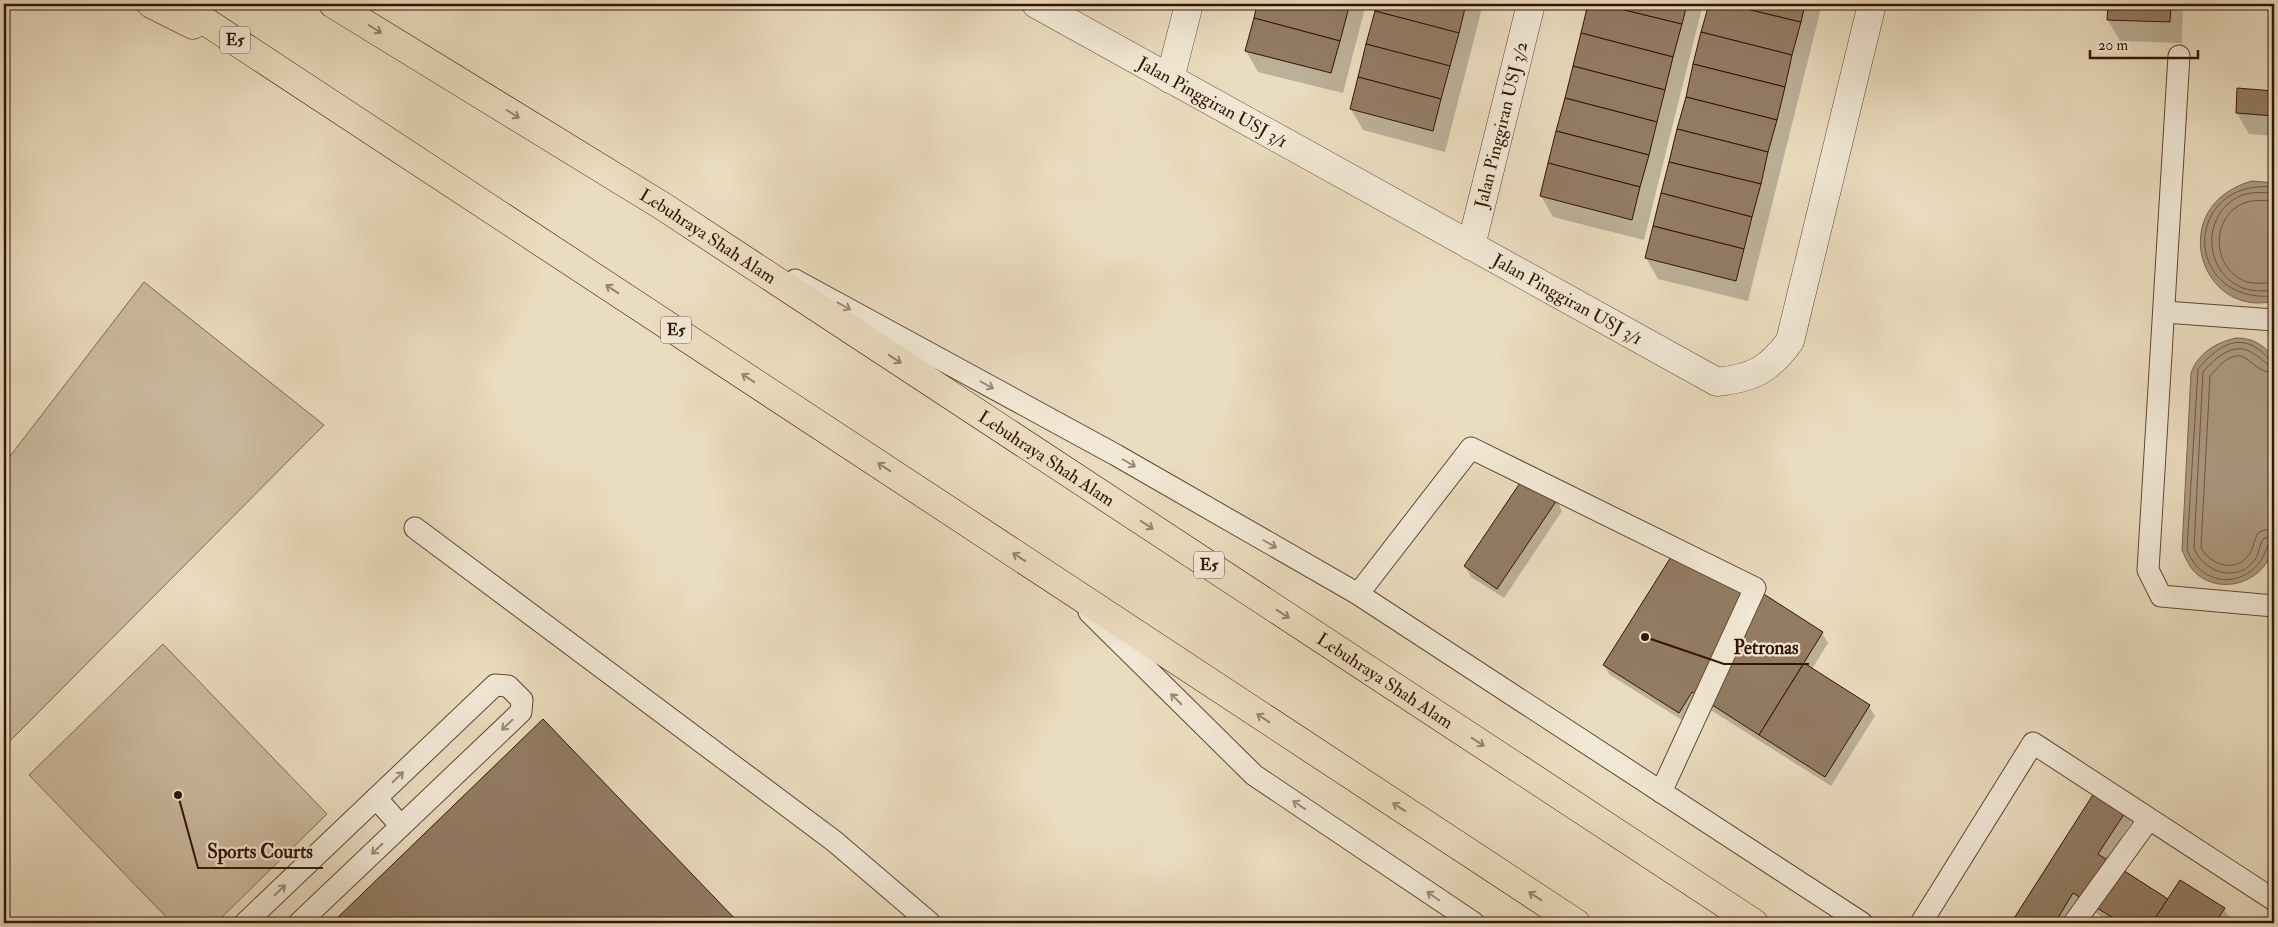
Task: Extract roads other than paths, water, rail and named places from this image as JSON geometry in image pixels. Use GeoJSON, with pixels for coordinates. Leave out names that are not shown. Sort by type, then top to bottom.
{"type":"FeatureCollection","features":[{"type":"Feature","properties":{"kind":"highway"},"geometry":{"type":"LineString","coordinates":[[151,4],[291,77]]}},
{"type":"Feature","properties":{"kind":"highway","name":"E5"},"geometry":{"type":"LineString","coordinates":[[179,4],[1576,923]]}},
{"type":"Feature","properties":{"kind":"highway","name":"Lebuhraya Shah Alam"},"geometry":{"type":"LineString","coordinates":[[333,4],[664,207],[1754,923]]}},
{"type":"Feature","properties":{"kind":"street","name":"Jalan Pinggiran USJ 3/1"},"geometry":{"type":"LineString","coordinates":[[1036,4],[1717,382],[1756,374],[1777,359],[1790,341],[1872,4]]}},
{"type":"Feature","properties":{"kind":"street"},"geometry":{"type":"LineString","coordinates":[[1170,78],[1189,4]]}},
{"type":"Feature","properties":{"kind":"street","name":"Jalan Pinggiran USJ 3/2"},"geometry":{"type":"LineString","coordinates":[[1471,246],[1531,4]]}},
{"type":"Feature","properties":{"kind":"lane"},"geometry":{"type":"LineString","coordinates":[[2179,56],[2148,570],[2161,596],[2274,606]]}},
{"type":"Feature","properties":{"kind":"lane"},"geometry":{"type":"LineString","coordinates":[[664,207],[1116,455],[1358,594],[1862,923]]}},
{"type":"Feature","properties":{"kind":"lane"},"geometry":{"type":"LineString","coordinates":[[2165,312],[2274,320]]}},
{"type":"Feature","properties":{"kind":"lane"},"geometry":{"type":"LineString","coordinates":[[1358,594],[1471,448],[1755,588],[1661,792]]}},
{"type":"Feature","properties":{"kind":"lane"},"geometry":{"type":"LineString","coordinates":[[415,528],[834,841],[930,923]]}},
{"type":"Feature","properties":{"kind":"lane"},"geometry":{"type":"LineString","coordinates":[[1060,584],[1254,775],[1469,922]]}},
{"type":"Feature","properties":{"kind":"lane"},"geometry":{"type":"LineString","coordinates":[[245,923],[495,685],[508,686],[522,700],[521,712],[299,923]]}},
{"type":"Feature","properties":{"kind":"lane"},"geometry":{"type":"LineString","coordinates":[[1921,923],[2033,743],[2274,900]]}},
{"type":"Feature","properties":{"kind":"lane"},"geometry":{"type":"LineString","coordinates":[[376,798],[401,826]]}},
{"type":"Feature","properties":{"kind":"lane"},"geometry":{"type":"LineString","coordinates":[[2074,923],[2149,819]]}},
{"type":"Feature","properties":{"kind":"water"},"geometry":{"type":"Polygon","coordinates":[[[2252,181],[2274,183],[2274,301],[2248,302],[2227,293],[2211,278],[2202,257],[2201,235],[2208,213],[2225,194],[2252,181]]]}},
{"type":"Feature","properties":{"kind":"water"},"geometry":{"type":"Polygon","coordinates":[[[2236,338],[2247,339],[2257,343],[2274,357],[2274,540],[2271,554],[2266,564],[2258,572],[2239,582],[2218,584],[2208,581],[2195,573],[2188,564],[2182,550],[2191,373],[2203,354],[2222,342],[2236,338]]]}},
{"type":"Feature","properties":{"kind":"place","name":"Petronas"},"geometry":{"type":"Point","coordinates":[1645,637]}},
{"type":"Feature","properties":{"kind":"place","name":"Sports Courts"},"geometry":{"type":"Point","coordinates":[178,795]}}]}
